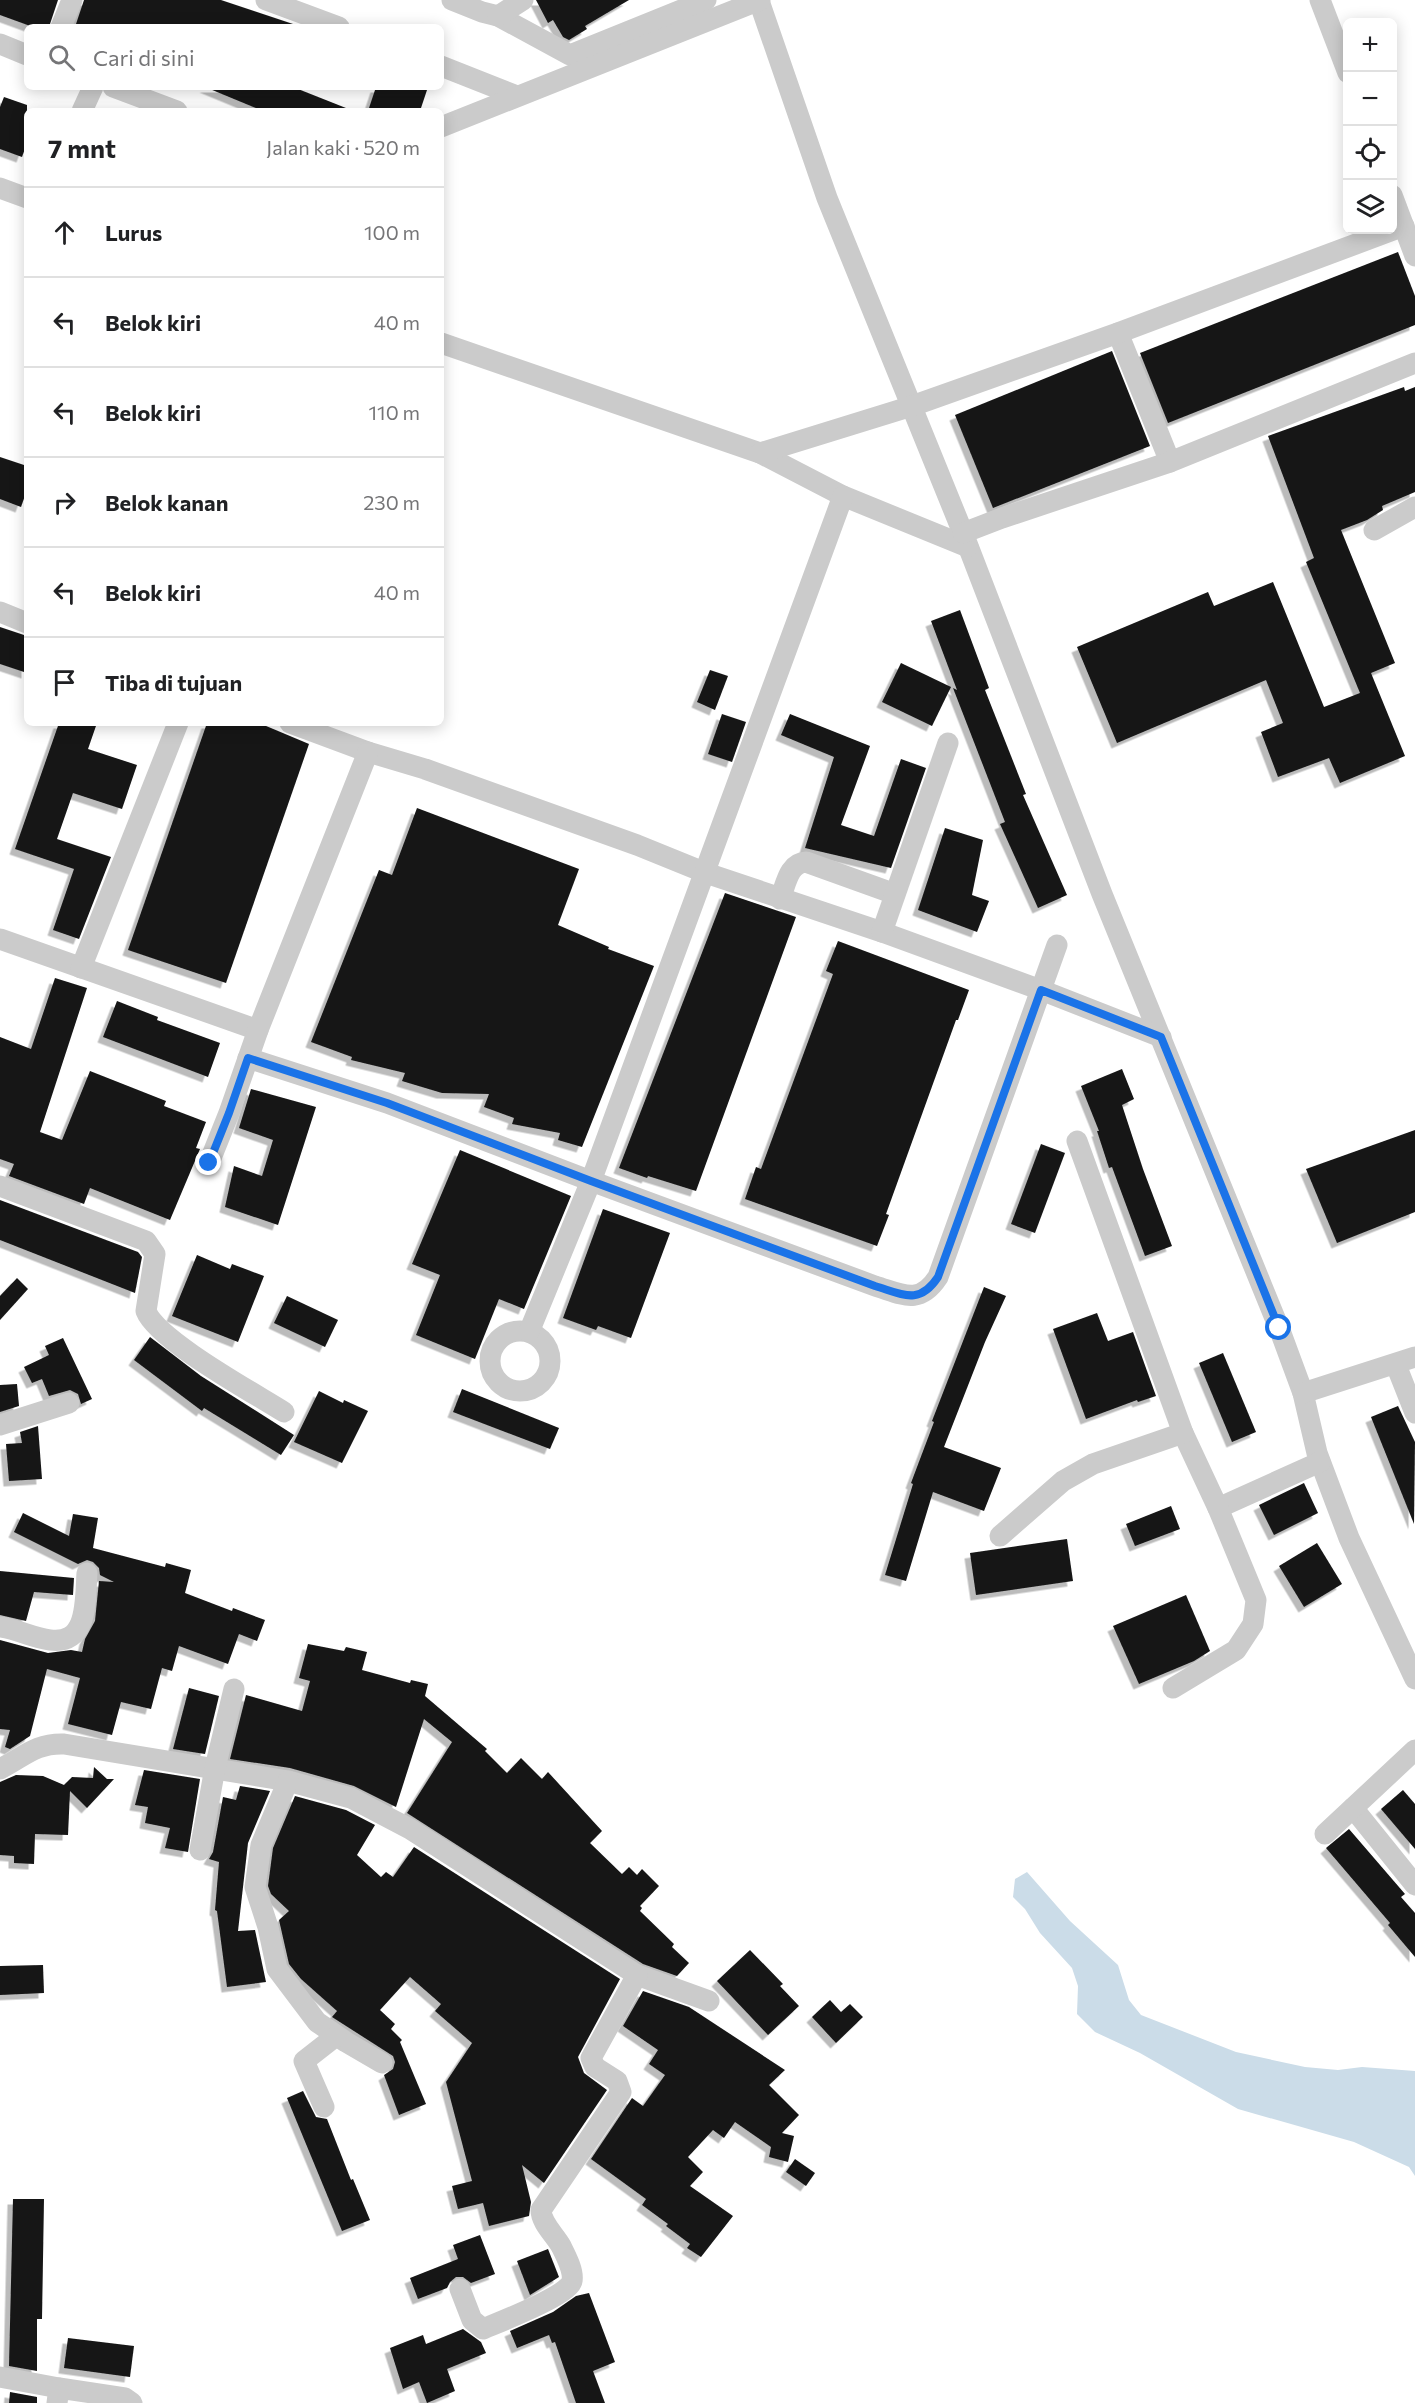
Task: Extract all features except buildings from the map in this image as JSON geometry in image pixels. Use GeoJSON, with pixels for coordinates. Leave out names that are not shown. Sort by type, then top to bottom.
{"type":"FeatureCollection","features":[{"type":"Feature","properties":{"kind":"street"},"geometry":{"type":"LineString","coordinates":[[62,24],[72,0]]}},
{"type":"Feature","properties":{"kind":"street"},"geometry":{"type":"LineString","coordinates":[[266,0],[331,24]]}},
{"type":"Feature","properties":{"kind":"street"},"geometry":{"type":"LineString","coordinates":[[452,0],[498,16],[563,53],[575,54],[705,0]]}},
{"type":"Feature","properties":{"kind":"street"},"geometry":{"type":"LineString","coordinates":[[498,16],[523,0]]}},
{"type":"Feature","properties":{"kind":"street"},"geometry":{"type":"LineString","coordinates":[[444,126],[759,0],[828,198],[965,540],[1102,894],[1303,1393],[1320,1462],[1349,1538],[1415,1679]]}},
{"type":"Feature","properties":{"kind":"street"},"geometry":{"type":"LineString","coordinates":[[1320,0],[1347,72]]}},
{"type":"Feature","properties":{"kind":"street"},"geometry":{"type":"LineString","coordinates":[[0,44],[24,54]]}},
{"type":"Feature","properties":{"kind":"street"},"geometry":{"type":"LineString","coordinates":[[444,67],[517,96]]}},
{"type":"Feature","properties":{"kind":"street"},"geometry":{"type":"LineString","coordinates":[[83,108],[92,90]]}},
{"type":"Feature","properties":{"kind":"street"},"geometry":{"type":"LineString","coordinates":[[121,90],[169,108]]}},
{"type":"Feature","properties":{"kind":"street"},"geometry":{"type":"LineString","coordinates":[[0,188],[24,197]]}},
{"type":"Feature","properties":{"kind":"street"},"geometry":{"type":"LineString","coordinates":[[1397,208],[1415,256]]}},
{"type":"Feature","properties":{"kind":"street"},"geometry":{"type":"LineString","coordinates":[[760,453],[912,406],[1119,333],[1404,226]]}},
{"type":"Feature","properties":{"kind":"street"},"geometry":{"type":"LineString","coordinates":[[1119,333],[1170,462]]}},
{"type":"Feature","properties":{"kind":"street"},"geometry":{"type":"LineString","coordinates":[[444,344],[760,453],[843,496],[965,540]]}},
{"type":"Feature","properties":{"kind":"street"},"geometry":{"type":"LineString","coordinates":[[965,540],[1002,518],[1170,462],[1415,363]]}},
{"type":"Feature","properties":{"kind":"street"},"geometry":{"type":"LineString","coordinates":[[529,1332],[591,1181],[843,496]]}},
{"type":"Feature","properties":{"kind":"street"},"geometry":{"type":"LineString","coordinates":[[1374,530],[1415,507]]}},
{"type":"Feature","properties":{"kind":"street"},"geometry":{"type":"LineString","coordinates":[[0,612],[24,622]]}},
{"type":"Feature","properties":{"kind":"street"},"geometry":{"type":"LineString","coordinates":[[81,968],[177,726]]}},
{"type":"Feature","properties":{"kind":"street"},"geometry":{"type":"LineString","coordinates":[[298,726],[637,845],[706,873],[882,932],[1161,1037]]}},
{"type":"Feature","properties":{"kind":"street"},"geometry":{"type":"LineString","coordinates":[[882,932],[948,743]]}},
{"type":"Feature","properties":{"kind":"street"},"geometry":{"type":"LineString","coordinates":[[209,1163],[258,1030],[368,752]]}},
{"type":"Feature","properties":{"kind":"street"},"geometry":{"type":"LineString","coordinates":[[780,899],[792,868],[799,862],[806,862],[895,894]]}},
{"type":"Feature","properties":{"kind":"street"},"geometry":{"type":"LineString","coordinates":[[0,939],[258,1030]]}},
{"type":"Feature","properties":{"kind":"street"},"geometry":{"type":"LineString","coordinates":[[248,1058],[387,1103],[875,1286],[907,1296],[917,1296],[933,1285],[938,1277],[1057,945]]}},
{"type":"Feature","properties":{"kind":"street"},"geometry":{"type":"LineString","coordinates":[[1077,1140],[1183,1433],[1218,1508],[1256,1600],[1253,1624],[1236,1650],[1173,1688]]}},
{"type":"Feature","properties":{"kind":"street"},"geometry":{"type":"LineString","coordinates":[[0,1186],[146,1241],[155,1254],[146,1311],[149,1319],[165,1335],[284,1412]]}},
{"type":"Feature","properties":{"kind":"street"},"geometry":{"type":"LineString","coordinates":[[1303,1393],[1405,1361],[1415,1413]]}},
{"type":"Feature","properties":{"kind":"street"},"geometry":{"type":"LineString","coordinates":[[0,1425],[69,1403]]}},
{"type":"Feature","properties":{"kind":"street"},"geometry":{"type":"LineString","coordinates":[[1000,1536],[1063,1481],[1093,1464],[1183,1433]]}},
{"type":"Feature","properties":{"kind":"street"},"geometry":{"type":"LineString","coordinates":[[1218,1508],[1320,1462]]}},
{"type":"Feature","properties":{"kind":"street"},"geometry":{"type":"LineString","coordinates":[[0,1627],[50,1641],[63,1640],[76,1633],[84,1618],[87,1573]]}},
{"type":"Feature","properties":{"kind":"street"},"geometry":{"type":"LineString","coordinates":[[200,1850],[214,1768],[234,1689]]}},
{"type":"Feature","properties":{"kind":"street"},"geometry":{"type":"LineString","coordinates":[[0,1768],[31,1750],[51,1744],[288,1781],[351,1798],[410,1829],[637,1975],[709,2001]]}},
{"type":"Feature","properties":{"kind":"street"},"geometry":{"type":"LineString","coordinates":[[1325,1834],[1415,1750]]}},
{"type":"Feature","properties":{"kind":"street"},"geometry":{"type":"LineString","coordinates":[[288,1781],[261,1845],[255,1887],[278,1969],[317,2022],[382,2063]]}},
{"type":"Feature","properties":{"kind":"street"},"geometry":{"type":"LineString","coordinates":[[1353,1808],[1415,1886]]}},
{"type":"Feature","properties":{"kind":"street"},"geometry":{"type":"LineString","coordinates":[[460,2289],[472,2320],[483,2329],[549,2299],[571,2285],[573,2280],[571,2269],[542,2216],[542,2210],[621,2092],[617,2081],[595,2067],[591,2058],[637,1975]]}},
{"type":"Feature","properties":{"kind":"street"},"geometry":{"type":"LineString","coordinates":[[324,2107],[304,2062],[336,2036]]}},
{"type":"Feature","properties":{"kind":"street"},"geometry":{"type":"LineString","coordinates":[[0,2377],[58,2396],[125,2398],[132,2403]]}},
{"type":"Feature","properties":{"kind":"water"},"geometry":{"type":"Polygon","coordinates":[[[1027,1872],[1070,1921],[1118,1965],[1129,2000],[1141,2015],[1236,2052],[1305,2067],[1338,2070],[1362,2067],[1415,2071],[1415,2176],[1409,2167],[1354,2142],[1238,2109],[1140,2053],[1095,2032],[1077,2014],[1078,1986],[1072,1968],[1040,1933],[1025,1909],[1013,1897],[1015,1879],[1027,1872]]]}},
{"type":"Feature","properties":{"kind":"route"},"geometry":{"type":"LineString","coordinates":[[209,1163],[248,1058],[387,1103],[875,1286],[907,1296],[917,1296],[933,1285],[938,1277],[1041,990],[1161,1037],[1279,1328]]}}]}
